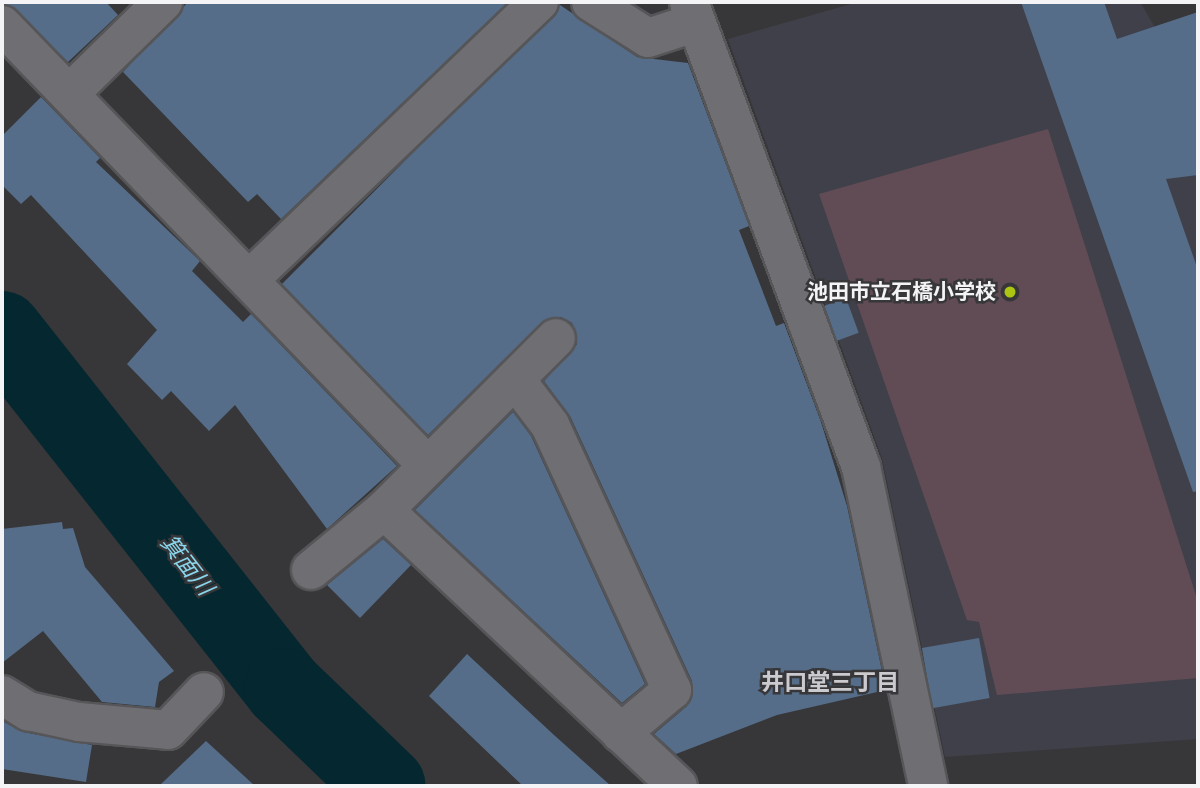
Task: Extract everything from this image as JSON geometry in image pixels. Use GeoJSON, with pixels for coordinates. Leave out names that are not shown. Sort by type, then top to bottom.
{"type":"FeatureCollection","features":[{"type":"Feature","properties":{"kind":"street"},"geometry":{"type":"LineString","coordinates":[[69,94],[163,2]]}},
{"type":"Feature","properties":{"kind":"street"},"geometry":{"type":"LineString","coordinates":[[251,278],[540,2]]}},
{"type":"Feature","properties":{"kind":"street"},"geometry":{"type":"LineString","coordinates":[[591,2],[648,37],[692,12],[861,467],[928,786]]}},
{"type":"Feature","properties":{"kind":"street"},"geometry":{"type":"LineString","coordinates":[[2,25],[251,278],[428,466]]}},
{"type":"Feature","properties":{"kind":"street"},"geometry":{"type":"LineString","coordinates":[[312,570],[384,510],[556,338]]}},
{"type":"Feature","properties":{"kind":"street"},"geometry":{"type":"LineString","coordinates":[[515,379],[550,425],[672,690],[621,733]]}},
{"type":"Feature","properties":{"kind":"street"},"geometry":{"type":"LineString","coordinates":[[384,510],[678,786]]}},
{"type":"Feature","properties":{"kind":"street"},"geometry":{"type":"LineString","coordinates":[[2,695],[28,711],[79,722],[168,730],[204,692]]}},
{"type":"Feature","properties":{"kind":"shaded area","name":"池田市立石橋小学校"},"geometry":{"type":"Polygon","coordinates":[[[858,2],[1140,2],[1172,56],[1198,126],[1198,739],[945,757],[882,458],[728,39],[858,2]]]}},
{"type":"Feature","properties":{"kind":"shaded area"},"geometry":{"type":"Polygon","coordinates":[[[1048,129],[1198,602],[1198,678],[997,695],[979,622],[967,620],[819,194],[1048,129]]]}},
{"type":"Feature","properties":{"kind":"building"},"geometry":{"type":"Polygon","coordinates":[[[3,2],[106,2],[118,15],[68,62],[3,2]]]}},
{"type":"Feature","properties":{"kind":"building"},"geometry":{"type":"Polygon","coordinates":[[[188,2],[508,2],[281,219],[257,194],[248,202],[123,72],[188,2]]]}},
{"type":"Feature","properties":{"kind":"building"},"geometry":{"type":"Polygon","coordinates":[[[1021,2],[1104,2],[1117,39],[1198,12],[1198,175],[1166,179],[1198,270],[1198,491],[1193,492],[1021,2]]]}},
{"type":"Feature","properties":{"kind":"building"},"geometry":{"type":"Polygon","coordinates":[[[560,5],[637,57],[688,63],[749,226],[739,230],[776,326],[784,323],[821,422],[847,506],[886,690],[777,715],[676,754],[654,734],[687,706],[692,681],[570,416],[544,381],[577,344],[572,323],[561,317],[541,323],[428,435],[282,284],[560,5]]]}},
{"type":"Feature","properties":{"kind":"building"},"geometry":{"type":"Polygon","coordinates":[[[41,97],[100,158],[96,162],[200,261],[192,271],[243,322],[251,314],[397,466],[327,529],[235,405],[209,431],[171,391],[162,400],[127,364],[157,330],[31,195],[21,204],[2,185],[2,136],[41,97]]]}},
{"type":"Feature","properties":{"kind":"building"},"geometry":{"type":"Polygon","coordinates":[[[846,298],[859,333],[837,341],[824,306],[846,298]]]}},
{"type":"Feature","properties":{"kind":"building"},"geometry":{"type":"Polygon","coordinates":[[[513,412],[531,436],[645,684],[622,703],[415,510],[513,412]]]}},
{"type":"Feature","properties":{"kind":"building"},"geometry":{"type":"Polygon","coordinates":[[[62,522],[63,529],[73,528],[85,567],[174,671],[159,682],[155,707],[102,702],[43,631],[2,663],[2,529],[62,522]]]}},
{"type":"Feature","properties":{"kind":"building"},"geometry":{"type":"Polygon","coordinates":[[[383,539],[411,565],[360,618],[327,585],[383,539]]]}},
{"type":"Feature","properties":{"kind":"building"},"geometry":{"type":"Polygon","coordinates":[[[979,638],[990,698],[932,708],[922,648],[979,638]]]}},
{"type":"Feature","properties":{"kind":"building"},"geometry":{"type":"Polygon","coordinates":[[[467,654],[611,786],[523,786],[429,696],[467,654]]]}},
{"type":"Feature","properties":{"kind":"building"},"geometry":{"type":"Polygon","coordinates":[[[2,721],[23,732],[92,745],[86,782],[2,769],[2,721]]]}},
{"type":"Feature","properties":{"kind":"building"},"geometry":{"type":"Polygon","coordinates":[[[206,741],[255,786],[159,786],[206,741]]]}},
{"type":"Feature","properties":{"kind":"waterway","name":"箕面川"},"geometry":{"type":"LineString","coordinates":[[2,331],[284,688],[386,786]]}},
{"type":"Feature","properties":{"kind":"place","name":"池田市立石橋小学校"},"geometry":{"type":"Point","coordinates":[1010,292]}},
{"type":"Feature","properties":{"kind":"district","name":"井口堂三丁目"},"geometry":{"type":"Point","coordinates":[830,682]}}]}
